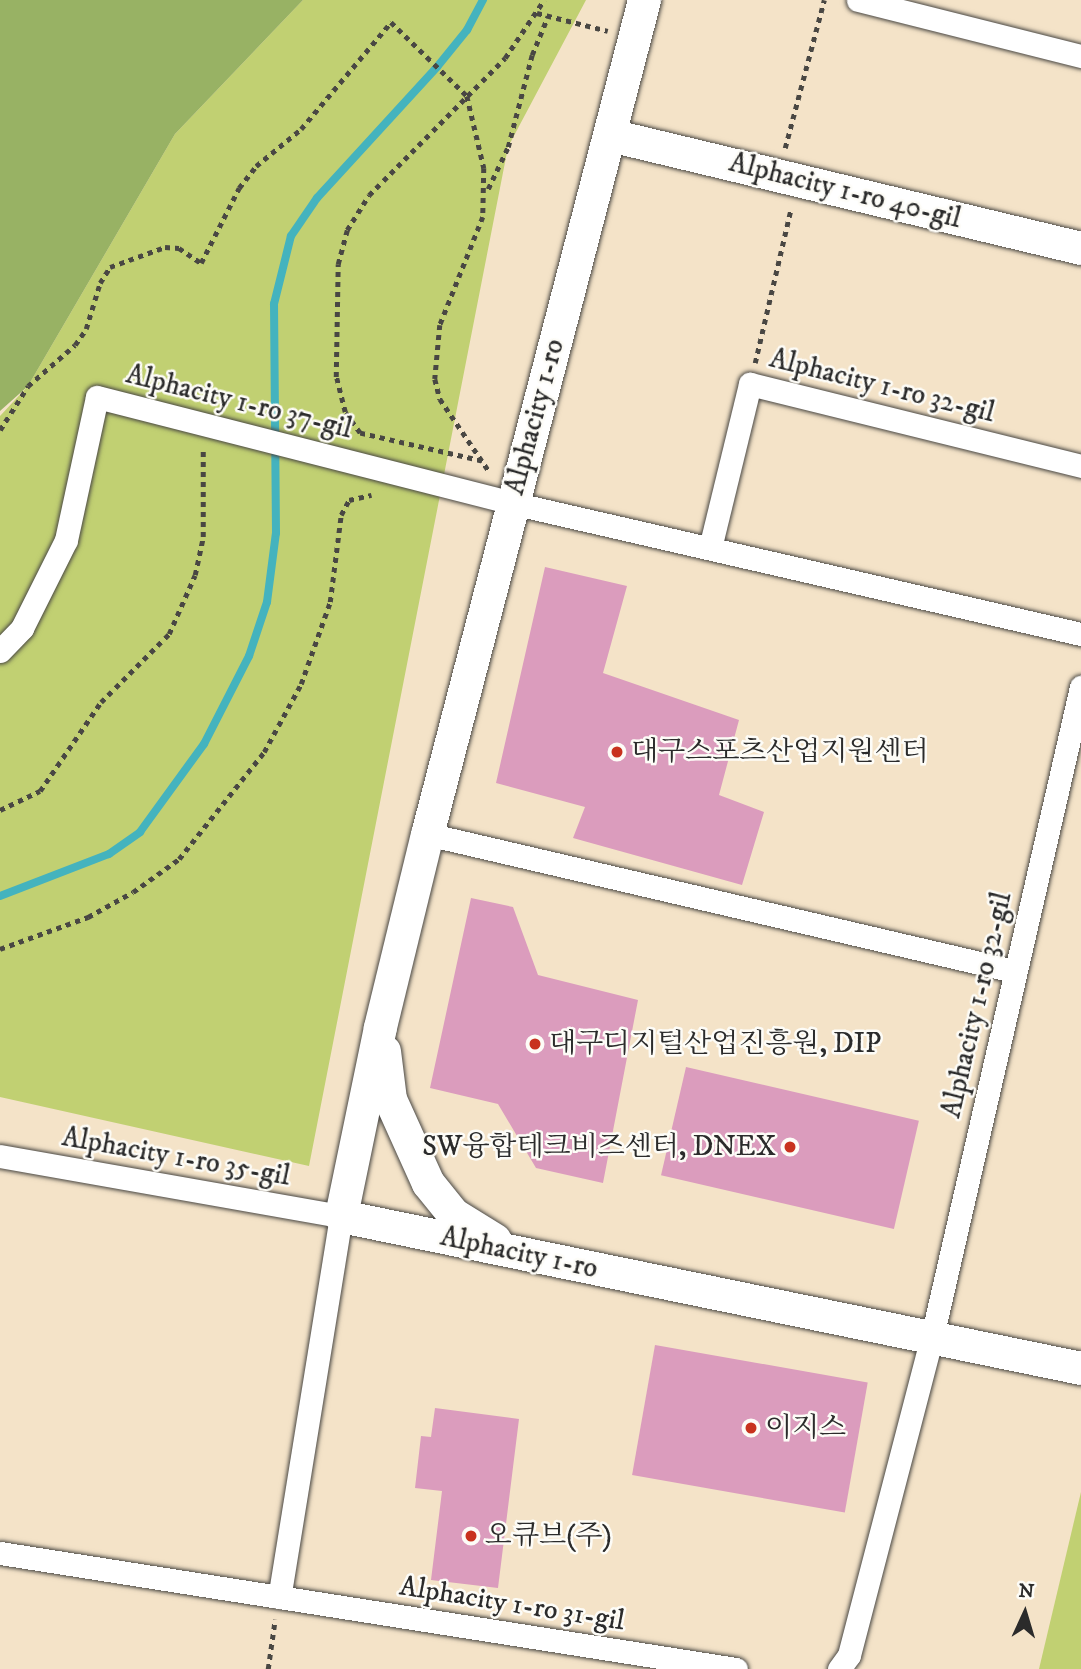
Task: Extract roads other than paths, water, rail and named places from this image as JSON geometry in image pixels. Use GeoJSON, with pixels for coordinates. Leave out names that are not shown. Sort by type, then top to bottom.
{"type":"FeatureCollection","features":[{"type":"Feature","properties":{"kind":"street","name":"Alphacity 1-ro"},"geometry":{"type":"LineString","coordinates":[[644,0],[427,834],[380,1027],[341,1216],[1081,1367]]}},
{"type":"Feature","properties":{"kind":"street"},"geometry":{"type":"LineString","coordinates":[[858,0],[1081,56]]}},
{"type":"Feature","properties":{"kind":"street","name":"Alphacity 1-ro 40-gil"},"geometry":{"type":"LineString","coordinates":[[610,135],[1081,248]]}},
{"type":"Feature","properties":{"kind":"street","name":"Alphacity 1-ro 32-gil"},"geometry":{"type":"LineString","coordinates":[[710,548],[750,384],[1081,466]]}},
{"type":"Feature","properties":{"kind":"street","name":"Alphacity 1-ro 37-gil"},"geometry":{"type":"LineString","coordinates":[[0,651],[22,628],[66,540],[97,397],[512,503]]}},
{"type":"Feature","properties":{"kind":"street"},"geometry":{"type":"LineString","coordinates":[[512,503],[1081,634]]}},
{"type":"Feature","properties":{"kind":"street","name":"Alphacity 1-ro 32-gil"},"geometry":{"type":"LineString","coordinates":[[932,1337],[1081,687]]}},
{"type":"Feature","properties":{"kind":"street"},"geometry":{"type":"LineString","coordinates":[[427,834],[1014,971]]}},
{"type":"Feature","properties":{"kind":"street"},"geometry":{"type":"LineString","coordinates":[[380,1027],[390,1099],[428,1183],[453,1214],[511,1251]]}},
{"type":"Feature","properties":{"kind":"street","name":"Alphacity 1-ro 35-gil"},"geometry":{"type":"LineString","coordinates":[[0,1156],[341,1216]]}},
{"type":"Feature","properties":{"kind":"street"},"geometry":{"type":"LineString","coordinates":[[279,1597],[341,1216]]}},
{"type":"Feature","properties":{"kind":"street"},"geometry":{"type":"LineString","coordinates":[[839,1669],[849,1655],[932,1337]]}},
{"type":"Feature","properties":{"kind":"street","name":"Alphacity 1-ro 31-gil"},"geometry":{"type":"LineString","coordinates":[[0,1553],[736,1669]]}},
{"type":"Feature","properties":{"kind":"waterway"},"geometry":{"type":"LineString","coordinates":[[0,896],[109,854],[140,832],[204,744],[249,656],[267,602],[276,533],[274,304],[291,236],[317,198],[437,67],[467,30],[483,0]]}},
{"type":"Feature","properties":{"kind":"place","name":"대구스포츠산업지원센터"},"geometry":{"type":"Point","coordinates":[617,752]}},
{"type":"Feature","properties":{"kind":"place","name":"대구디지털산업진흥원, DIP"},"geometry":{"type":"Point","coordinates":[535,1044]}},
{"type":"Feature","properties":{"kind":"place","name":"SW융합테크비즈센터, DNEX"},"geometry":{"type":"Point","coordinates":[790,1147]}},
{"type":"Feature","properties":{"kind":"place","name":"이지스"},"geometry":{"type":"Point","coordinates":[751,1428]}},
{"type":"Feature","properties":{"kind":"place","name":"오큐브(주)"},"geometry":{"type":"Point","coordinates":[471,1536]}}]}
